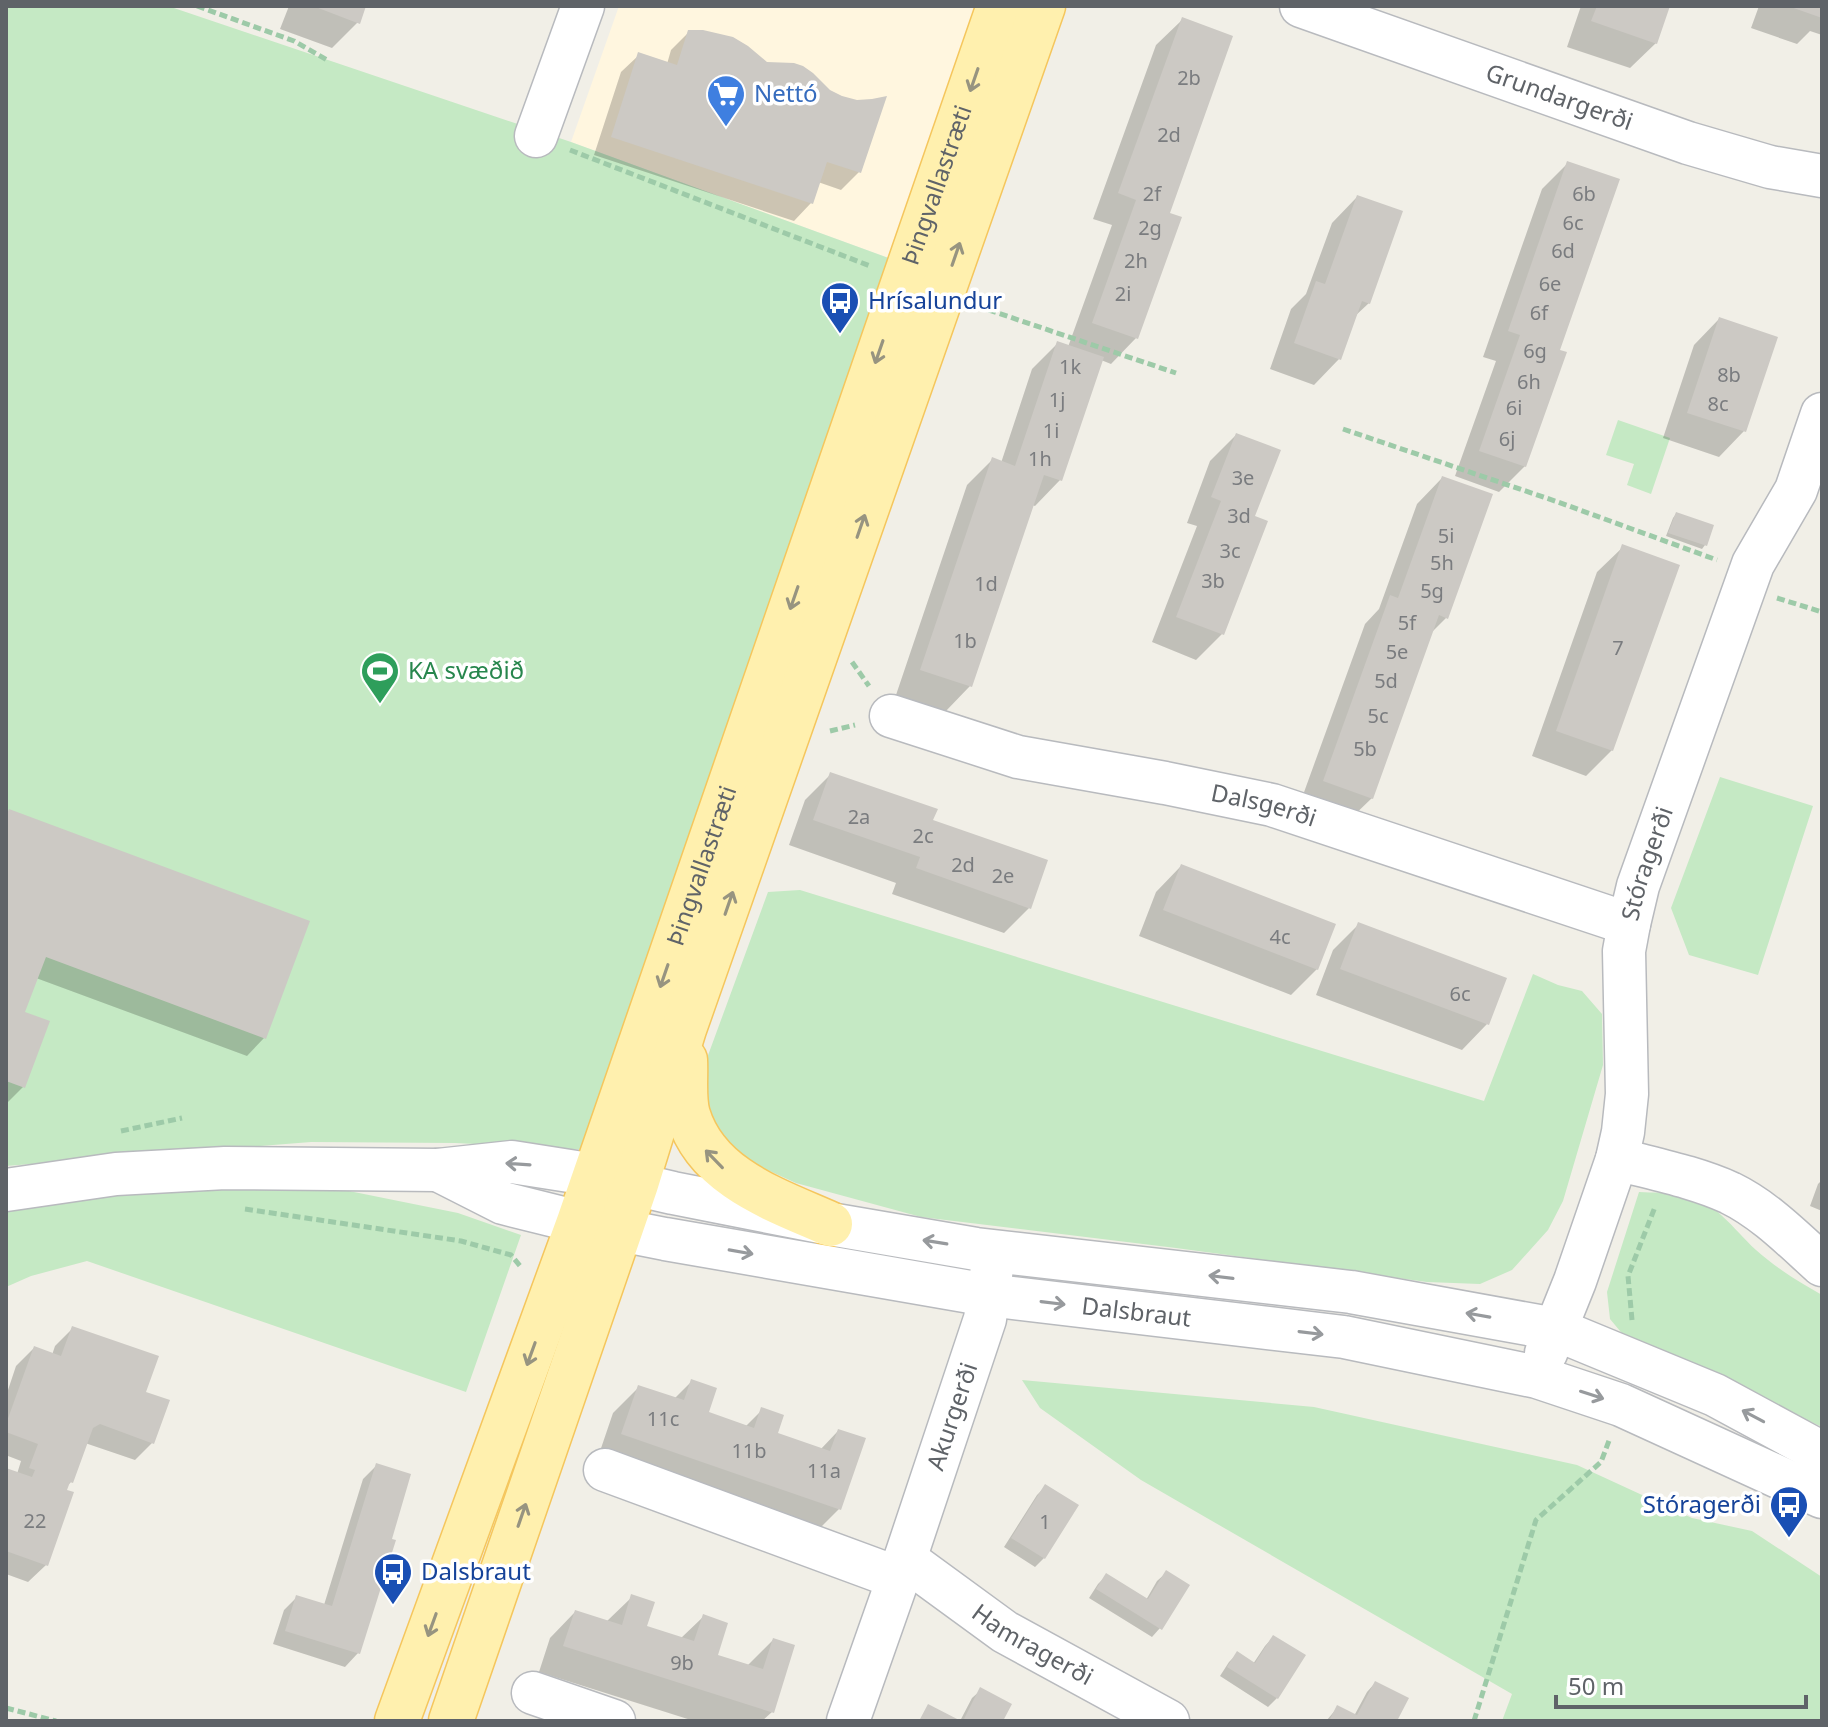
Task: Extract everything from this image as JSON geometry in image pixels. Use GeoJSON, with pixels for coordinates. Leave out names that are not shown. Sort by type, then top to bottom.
{"type":"FeatureCollection","features":[{"type":"Feature","properties":{"kind":"main road","name":"Þingvallastræti"},"geometry":{"type":"LineString","coordinates":[[451,1721],[600,1226],[999,6]]}},
{"type":"Feature","properties":{"kind":"main road","name":"Þingvallastræti"},"geometry":{"type":"LineString","coordinates":[[616,1180],[684,1029],[1043,6]]}},
{"type":"Feature","properties":{"kind":"main road"},"geometry":{"type":"LineString","coordinates":[[684,1029],[687,1113],[699,1142],[719,1165],[759,1192],[830,1224]]}},
{"type":"Feature","properties":{"kind":"main road","name":"Þingvallastræti"},"geometry":{"type":"LineString","coordinates":[[397,1721],[600,1226]]}},
{"type":"Feature","properties":{"kind":"street"},"geometry":{"type":"LineString","coordinates":[[536,136],[583,6]]}},
{"type":"Feature","properties":{"kind":"street","name":"Grundargerði"},"geometry":{"type":"LineString","coordinates":[[1301,6],[1688,143],[1770,167],[1822,176]]}},
{"type":"Feature","properties":{"kind":"street","name":"Stóragerði"},"geometry":{"type":"LineString","coordinates":[[1537,1377],[1575,1281],[1617,1159],[1623,1132],[1627,1094],[1624,951],[1638,886],[1753,564],[1796,490],[1822,414]]}},
{"type":"Feature","properties":{"kind":"street","name":"Dalsgerði"},"geometry":{"type":"LineString","coordinates":[[891,716],[1018,757],[1272,805],[1629,924]]}},
{"type":"Feature","properties":{"kind":"street"},"geometry":{"type":"LineString","coordinates":[[1617,1159],[1720,1189],[1750,1204],[1822,1265]]}},
{"type":"Feature","properties":{"kind":"street","name":"Dalsbraut"},"geometry":{"type":"LineString","coordinates":[[6,1190],[116,1174],[225,1168],[438,1170],[512,1162],[830,1224],[994,1251],[1351,1292],[1555,1329],[1715,1395],[1822,1453]]}},
{"type":"Feature","properties":{"kind":"street","name":"Dalsbraut"},"geometry":{"type":"LineString","coordinates":[[438,1170],[503,1203],[600,1226],[988,1295],[1344,1337],[1537,1377],[1621,1405],[1822,1497]]}},
{"type":"Feature","properties":{"kind":"street","name":"Akurgerði"},"geometry":{"type":"LineString","coordinates":[[848,1721],[985,1319],[994,1251]]}},
{"type":"Feature","properties":{"kind":"street"},"geometry":{"type":"LineString","coordinates":[[605,1470],[902,1568]]}},
{"type":"Feature","properties":{"kind":"street","name":"Hamragerði"},"geometry":{"type":"LineString","coordinates":[[902,1568],[1005,1632],[1168,1721]]}},
{"type":"Feature","properties":{"kind":"street"},"geometry":{"type":"LineString","coordinates":[[533,1693],[614,1721]]}},
{"type":"Feature","properties":{"kind":"path"},"geometry":{"type":"LineString","coordinates":[[197,6],[294,41],[329,61]]}},
{"type":"Feature","properties":{"kind":"path"},"geometry":{"type":"LineString","coordinates":[[536,136],[861,263]]}},
{"type":"Feature","properties":{"kind":"path"},"geometry":{"type":"LineString","coordinates":[[976,305],[1176,373]]}},
{"type":"Feature","properties":{"kind":"path"},"geometry":{"type":"LineString","coordinates":[[1343,429],[1545,497],[1725,563],[1745,587],[1822,612]]}},
{"type":"Feature","properties":{"kind":"path"},"geometry":{"type":"LineString","coordinates":[[121,1131],[182,1118]]}},
{"type":"Feature","properties":{"kind":"path"},"geometry":{"type":"LineString","coordinates":[[1635,1361],[1628,1276],[1667,1174]]}},
{"type":"Feature","properties":{"kind":"path"},"geometry":{"type":"LineString","coordinates":[[245,1208],[446,1238],[493,1249]]}},
{"type":"Feature","properties":{"kind":"path"},"geometry":{"type":"LineString","coordinates":[[1474,1721],[1536,1520],[1601,1462],[1621,1405]]}},
{"type":"Feature","properties":{"kind":"path"},"geometry":{"type":"LineString","coordinates":[[6,1708],[56,1721]]}},
{"type":"Feature","properties":{"kind":"shaded area"},"geometry":{"type":"Polygon","coordinates":[[[619,6],[1006,6],[916,268],[571,142],[619,6]]]}},
{"type":"Feature","properties":{"kind":"green space","name":"KA svæðið"},"geometry":{"type":"Polygon","coordinates":[[[6,6],[168,6],[571,142],[916,268],[590,1150],[455,1143],[311,1142],[6,1166],[6,6]]]}},
{"type":"Feature","properties":{"kind":"green space"},"geometry":{"type":"Polygon","coordinates":[[[1618,420],[1670,438],[1651,494],[1627,485],[1634,464],[1606,455],[1618,420]]]}},
{"type":"Feature","properties":{"kind":"green space"},"geometry":{"type":"Polygon","coordinates":[[[1720,777],[1813,806],[1758,975],[1689,955],[1671,908],[1720,777]]]}},
{"type":"Feature","properties":{"kind":"green space"},"geometry":{"type":"Polygon","coordinates":[[[800,890],[1484,1101],[1533,974],[1582,991],[1602,1014],[1603,1065],[1563,1201],[1548,1230],[1512,1270],[1480,1284],[1427,1282],[921,1217],[796,1183],[748,1161],[724,1142],[700,1105],[703,1069],[768,892],[800,890]]]}},
{"type":"Feature","properties":{"kind":"green space"},"geometry":{"type":"Polygon","coordinates":[[[203,1181],[349,1191],[458,1213],[521,1235],[466,1392],[87,1261],[31,1276],[6,1287],[6,1206],[203,1181]]]}},
{"type":"Feature","properties":{"kind":"green space"},"geometry":{"type":"Polygon","coordinates":[[[1639,1192],[1678,1194],[1706,1204],[1772,1263],[1822,1295],[1822,1427],[1625,1337],[1610,1319],[1607,1292],[1639,1192]]]}},
{"type":"Feature","properties":{"kind":"green space"},"geometry":{"type":"Polygon","coordinates":[[[1022,1380],[1314,1407],[1577,1465],[1692,1518],[1752,1531],[1822,1577],[1822,1721],[1502,1721],[1512,1694],[1141,1480],[1040,1408],[1022,1380]]]}},
{"type":"Feature","properties":{"kind":"building"},"geometry":{"type":"Polygon","coordinates":[[[313,6],[366,6],[360,24],[313,6]]]}},
{"type":"Feature","properties":{"kind":"building"},"geometry":{"type":"Polygon","coordinates":[[[1597,6],[1670,6],[1657,44],[1591,21],[1597,6]]]}},
{"type":"Feature","properties":{"kind":"building"},"geometry":{"type":"Polygon","coordinates":[[[1788,6],[1822,6],[1822,18],[1788,6]]]}},
{"type":"Feature","properties":{"kind":"building"},"geometry":{"type":"Polygon","coordinates":[[[1182,17],[1233,36],[1170,213],[1182,217],[1138,339],[1092,323],[1136,200],[1118,193],[1182,17]]]}},
{"type":"Feature","properties":{"kind":"building"},"geometry":{"type":"Polygon","coordinates":[[[688,30],[733,37],[767,62],[803,66],[830,90],[842,96],[857,100],[887,96],[861,173],[827,162],[813,204],[611,137],[638,52],[677,65],[688,30]]]}},
{"type":"Feature","properties":{"kind":"building"},"geometry":{"type":"Polygon","coordinates":[[[1567,161],[1620,179],[1560,350],[1567,352],[1526,467],[1479,451],[1520,335],[1508,331],[1567,161]]]}},
{"type":"Feature","properties":{"kind":"building"},"geometry":{"type":"Polygon","coordinates":[[[1357,195],[1403,211],[1370,304],[1362,301],[1341,360],[1294,343],[1316,281],[1325,284],[1357,195]]]}},
{"type":"Feature","properties":{"kind":"building"},"geometry":{"type":"Polygon","coordinates":[[[1719,317],[1778,337],[1746,432],[1687,413],[1719,317]]]}},
{"type":"Feature","properties":{"kind":"building"},"geometry":{"type":"Polygon","coordinates":[[[1057,341],[1104,357],[1062,481],[1044,475],[972,687],[920,670],[992,457],[1015,466],[1057,341]]]}},
{"type":"Feature","properties":{"kind":"building"},"geometry":{"type":"Polygon","coordinates":[[[1236,433],[1281,450],[1255,516],[1268,521],[1224,635],[1176,617],[1221,501],[1211,497],[1236,433]]]}},
{"type":"Feature","properties":{"kind":"building"},"geometry":{"type":"Polygon","coordinates":[[[1442,476],[1493,494],[1448,619],[1439,615],[1373,799],[1323,781],[1390,595],[1398,598],[1442,476]]]}},
{"type":"Feature","properties":{"kind":"building"},"geometry":{"type":"Polygon","coordinates":[[[1676,512],[1714,525],[1707,546],[1668,533],[1676,512]]]}},
{"type":"Feature","properties":{"kind":"building"},"geometry":{"type":"Polygon","coordinates":[[[1622,544],[1680,565],[1613,751],[1556,731],[1622,544]]]}},
{"type":"Feature","properties":{"kind":"building"},"geometry":{"type":"Polygon","coordinates":[[[830,772],[938,809],[933,820],[1048,860],[1031,909],[916,868],[920,857],[813,820],[830,772]]]}},
{"type":"Feature","properties":{"kind":"building"},"geometry":{"type":"Polygon","coordinates":[[[9,809],[310,921],[266,1039],[46,957],[25,1012],[50,1021],[25,1088],[6,1081],[6,816],[9,809]]]}},
{"type":"Feature","properties":{"kind":"building"},"geometry":{"type":"Polygon","coordinates":[[[1181,864],[1336,924],[1318,970],[1163,910],[1181,864]]]}},
{"type":"Feature","properties":{"kind":"building"},"geometry":{"type":"Polygon","coordinates":[[[1358,922],[1507,978],[1489,1025],[1340,969],[1358,922]]]}},
{"type":"Feature","properties":{"kind":"building"},"geometry":{"type":"Polygon","coordinates":[[[72,1326],[159,1356],[146,1392],[170,1400],[154,1444],[100,1424],[93,1428],[73,1483],[70,1482],[67,1490],[74,1492],[48,1566],[6,1551],[6,1468],[32,1477],[35,1470],[29,1468],[38,1444],[6,1432],[6,1424],[34,1346],[61,1356],[72,1326]]]}},
{"type":"Feature","properties":{"kind":"building"},"geometry":{"type":"Polygon","coordinates":[[[691,1379],[717,1388],[709,1412],[754,1428],[761,1407],[784,1415],[778,1433],[830,1451],[838,1429],[866,1438],[841,1510],[621,1434],[638,1385],[684,1400],[691,1379]]]}},
{"type":"Feature","properties":{"kind":"building"},"geometry":{"type":"Polygon","coordinates":[[[376,1463],[411,1474],[392,1539],[396,1540],[360,1654],[285,1631],[296,1595],[332,1606],[376,1463]]]}},
{"type":"Feature","properties":{"kind":"building"},"geometry":{"type":"Polygon","coordinates":[[[1045,1484],[1079,1505],[1045,1559],[1011,1538],[1045,1484]]]}},
{"type":"Feature","properties":{"kind":"building"},"geometry":{"type":"Polygon","coordinates":[[[1166,1570],[1190,1585],[1162,1630],[1096,1589],[1106,1573],[1148,1599],[1166,1570]]]}},
{"type":"Feature","properties":{"kind":"building"},"geometry":{"type":"Polygon","coordinates":[[[631,1594],[655,1602],[647,1626],[694,1641],[703,1614],[728,1623],[718,1655],[763,1669],[773,1638],[795,1645],[774,1713],[563,1646],[575,1610],[622,1625],[631,1594]]]}},
{"type":"Feature","properties":{"kind":"building"},"geometry":{"type":"Polygon","coordinates":[[[1273,1635],[1306,1655],[1278,1699],[1227,1667],[1237,1651],[1255,1663],[1273,1635]]]}},
{"type":"Feature","properties":{"kind":"building"},"geometry":{"type":"Polygon","coordinates":[[[1375,1681],[1409,1698],[1397,1721],[1329,1721],[1337,1705],[1357,1715],[1375,1681]]]}},
{"type":"Feature","properties":{"kind":"building"},"geometry":{"type":"Polygon","coordinates":[[[980,1687],[1012,1704],[1003,1721],[963,1721],[980,1687]]]}},
{"type":"Feature","properties":{"kind":"building"},"geometry":{"type":"Polygon","coordinates":[[[928,1704],[961,1721],[919,1721],[928,1704]]]}},
{"type":"Feature","properties":{"kind":"place","name":"Nettó"},"geometry":{"type":"Point","coordinates":[726,128]}},
{"type":"Feature","properties":{"kind":"place","name":"Hrísalundur"},"geometry":{"type":"Point","coordinates":[840,335]}},
{"type":"Feature","properties":{"kind":"place","name":"KA svæðið"},"geometry":{"type":"Point","coordinates":[380,705]}},
{"type":"Feature","properties":{"kind":"place","name":"Stóragerði"},"geometry":{"type":"Point","coordinates":[1789,1539]}},
{"type":"Feature","properties":{"kind":"place","name":"Dalsbraut"},"geometry":{"type":"Point","coordinates":[393,1606]}}]}
